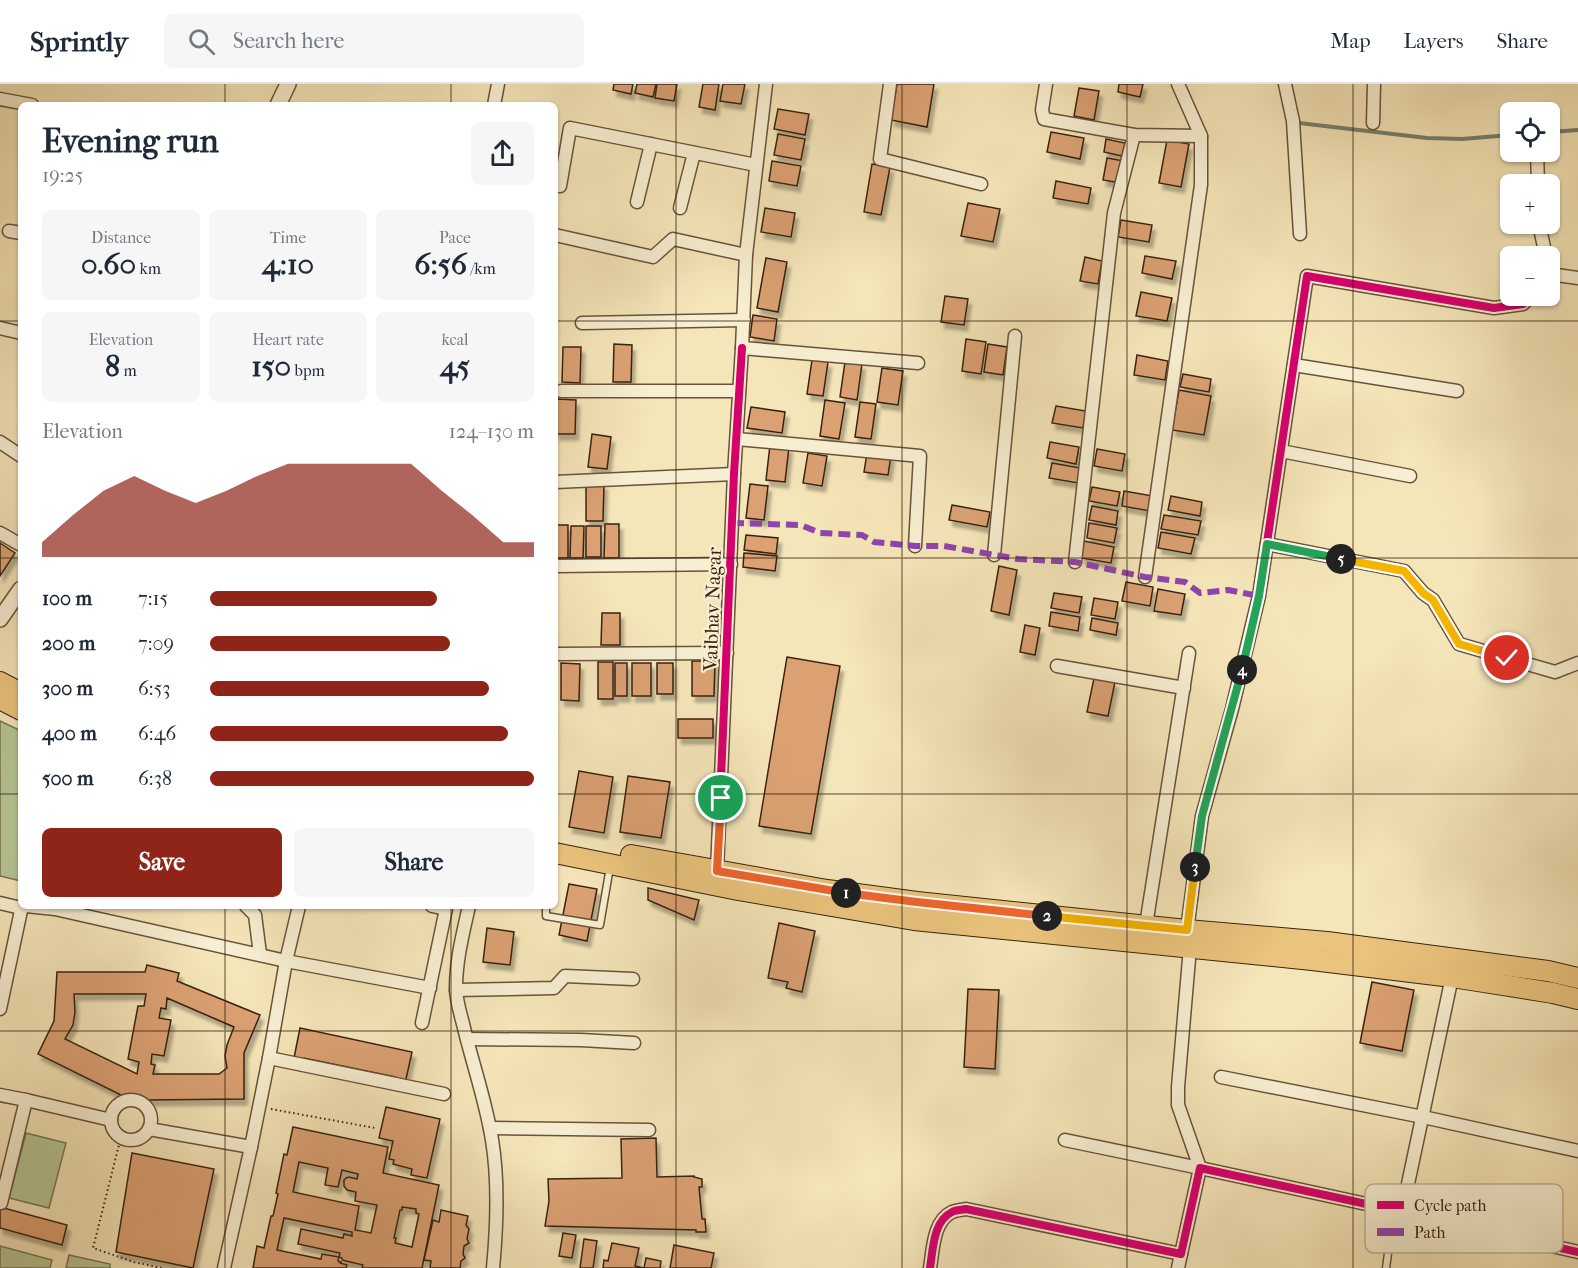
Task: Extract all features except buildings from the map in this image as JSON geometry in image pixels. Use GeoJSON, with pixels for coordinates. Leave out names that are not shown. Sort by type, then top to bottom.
{"type":"FeatureCollection","features":[{"type":"Feature","properties":{"kind":"main road"},"geometry":{"type":"LineString","coordinates":[[0,682],[18,691]]}},
{"type":"Feature","properties":{"kind":"main road"},"geometry":{"type":"LineString","coordinates":[[0,699],[18,708]]}},
{"type":"Feature","properties":{"kind":"main road"},"geometry":{"type":"LineString","coordinates":[[558,842],[826,890],[917,902],[1146,925],[1188,938],[1312,960],[1452,977],[1578,999]]}},
{"type":"Feature","properties":{"kind":"main road"},"geometry":{"type":"LineString","coordinates":[[558,854],[738,890],[914,920],[1188,938],[1327,942],[1548,971],[1578,978]]}},
{"type":"Feature","properties":{"kind":"street"},"geometry":{"type":"LineString","coordinates":[[279,102],[288,84]]}},
{"type":"Feature","properties":{"kind":"street"},"geometry":{"type":"LineString","coordinates":[[495,102],[498,84]]}},
{"type":"Feature","properties":{"kind":"street","name":"Vaibhav Nagar"},"geometry":{"type":"LineString","coordinates":[[717,871],[746,255],[766,84]]}},
{"type":"Feature","properties":{"kind":"street"},"geometry":{"type":"LineString","coordinates":[[890,84],[880,159],[981,184]]}},
{"type":"Feature","properties":{"kind":"street"},"geometry":{"type":"LineString","coordinates":[[1046,84],[1042,110],[1044,119],[1134,135],[1201,136]]}},
{"type":"Feature","properties":{"kind":"street"},"geometry":{"type":"LineString","coordinates":[[1145,577],[1201,185],[1201,136],[1178,84]]}},
{"type":"Feature","properties":{"kind":"street"},"geometry":{"type":"LineString","coordinates":[[1285,84],[1293,121],[1300,234]]}},
{"type":"Feature","properties":{"kind":"street"},"geometry":{"type":"LineString","coordinates":[[1373,123],[1374,84]]}},
{"type":"Feature","properties":{"kind":"street"},"geometry":{"type":"LineString","coordinates":[[0,99],[18,102]]}},
{"type":"Feature","properties":{"kind":"street"},"geometry":{"type":"LineString","coordinates":[[560,186],[570,128],[756,165]]}},
{"type":"Feature","properties":{"kind":"street"},"geometry":{"type":"LineString","coordinates":[[1076,562],[1114,213],[1134,135]]}},
{"type":"Feature","properties":{"kind":"street"},"geometry":{"type":"LineString","coordinates":[[638,202],[651,144]]}},
{"type":"Feature","properties":{"kind":"street"},"geometry":{"type":"LineString","coordinates":[[680,208],[694,153]]}},
{"type":"Feature","properties":{"kind":"street"},"geometry":{"type":"LineString","coordinates":[[558,236],[653,257],[672,239],[746,255]]}},
{"type":"Feature","properties":{"kind":"street"},"geometry":{"type":"LineString","coordinates":[[1560,275],[1578,278]]}},
{"type":"Feature","properties":{"kind":"street"},"geometry":{"type":"LineString","coordinates":[[1178,1268],[1200,1168],[1178,1105],[1178,1088],[1188,938],[1202,816],[1232,709],[1259,596],[1308,276],[1494,308],[1508,306]]}},
{"type":"Feature","properties":{"kind":"street"},"geometry":{"type":"LineString","coordinates":[[582,323],[744,320]]}},
{"type":"Feature","properties":{"kind":"street"},"geometry":{"type":"LineString","coordinates":[[0,328],[18,332]]}},
{"type":"Feature","properties":{"kind":"street"},"geometry":{"type":"LineString","coordinates":[[994,555],[1015,336]]}},
{"type":"Feature","properties":{"kind":"street"},"geometry":{"type":"LineString","coordinates":[[742,348],[918,363]]}},
{"type":"Feature","properties":{"kind":"street"},"geometry":{"type":"LineString","coordinates":[[1294,365],[1457,391]]}},
{"type":"Feature","properties":{"kind":"street"},"geometry":{"type":"LineString","coordinates":[[561,391],[739,391]]}},
{"type":"Feature","properties":{"kind":"street"},"geometry":{"type":"LineString","coordinates":[[737,439],[920,456],[915,546]]}},
{"type":"Feature","properties":{"kind":"street"},"geometry":{"type":"LineString","coordinates":[[0,442],[18,454]]}},
{"type":"Feature","properties":{"kind":"street"},"geometry":{"type":"LineString","coordinates":[[1281,451],[1410,476]]}},
{"type":"Feature","properties":{"kind":"street"},"geometry":{"type":"LineString","coordinates":[[558,482],[734,474]]}},
{"type":"Feature","properties":{"kind":"street"},"geometry":{"type":"LineString","coordinates":[[0,533],[18,542]]}},
{"type":"Feature","properties":{"kind":"street"},"geometry":{"type":"LineString","coordinates":[[1267,544],[1404,571],[1423,593],[1433,600],[1459,644],[1555,672],[1578,663]]}},
{"type":"Feature","properties":{"kind":"street"},"geometry":{"type":"LineString","coordinates":[[558,566],[731,564]]}},
{"type":"Feature","properties":{"kind":"street"},"geometry":{"type":"LineString","coordinates":[[0,619],[18,594]]}},
{"type":"Feature","properties":{"kind":"street"},"geometry":{"type":"LineString","coordinates":[[558,654],[727,653]]}},
{"type":"Feature","properties":{"kind":"street"},"geometry":{"type":"LineString","coordinates":[[1146,925],[1189,653]]}},
{"type":"Feature","properties":{"kind":"street"},"geometry":{"type":"LineString","coordinates":[[1057,666],[1184,687]]}},
{"type":"Feature","properties":{"kind":"street"},"geometry":{"type":"LineString","coordinates":[[0,903],[18,906]]}},
{"type":"Feature","properties":{"kind":"street"},"geometry":{"type":"LineString","coordinates":[[0,1009],[23,909]]}},
{"type":"Feature","properties":{"kind":"street"},"geometry":{"type":"LineString","coordinates":[[61,909],[286,961],[430,988]]}},
{"type":"Feature","properties":{"kind":"street"},"geometry":{"type":"LineString","coordinates":[[249,909],[255,915],[260,954]]}},
{"type":"Feature","properties":{"kind":"street"},"geometry":{"type":"LineString","coordinates":[[224,1268],[251,1147],[286,961],[298,909]]}},
{"type":"Feature","properties":{"kind":"street"},"geometry":{"type":"LineString","coordinates":[[422,1023],[446,909]]}},
{"type":"Feature","properties":{"kind":"street"},"geometry":{"type":"LineString","coordinates":[[468,909],[458,957],[456,990],[490,1128],[496,1173],[496,1236],[493,1268]]}},
{"type":"Feature","properties":{"kind":"street"},"geometry":{"type":"LineString","coordinates":[[456,990],[554,988],[565,976],[633,979]]}},
{"type":"Feature","properties":{"kind":"street"},"geometry":{"type":"LineString","coordinates":[[1405,1184],[1423,1117],[1452,977]]}},
{"type":"Feature","properties":{"kind":"street"},"geometry":{"type":"LineString","coordinates":[[467,1039],[634,1043]]}},
{"type":"Feature","properties":{"kind":"street"},"geometry":{"type":"LineString","coordinates":[[269,1059],[444,1094]]}},
{"type":"Feature","properties":{"kind":"street"},"geometry":{"type":"LineString","coordinates":[[1221,1077],[1423,1117],[1578,1151]]}},
{"type":"Feature","properties":{"kind":"street"},"geometry":{"type":"LineString","coordinates":[[0,1095],[111,1120]]}},
{"type":"Feature","properties":{"kind":"street"},"geometry":{"type":"LineString","coordinates":[[2,1203],[26,1100]]}},
{"type":"Feature","properties":{"kind":"street"},"geometry":{"type":"LineString","coordinates":[[147,1134],[151,1119],[148,1110],[139,1102],[126,1101],[116,1107],[111,1120],[112,1127],[125,1141],[147,1134],[251,1147]]}},
{"type":"Feature","properties":{"kind":"street"},"geometry":{"type":"LineString","coordinates":[[490,1128],[649,1130]]}},
{"type":"Feature","properties":{"kind":"street"},"geometry":{"type":"LineString","coordinates":[[1065,1140],[1365,1204]]}},
{"type":"Feature","properties":{"kind":"street"},"geometry":{"type":"LineString","coordinates":[[930,1268],[936,1231],[943,1219],[952,1211],[966,1209],[1181,1254]]}},
{"type":"Feature","properties":{"kind":"street"},"geometry":{"type":"LineString","coordinates":[[1563,1249],[1578,1252]]}},
{"type":"Feature","properties":{"kind":"lane"},"geometry":{"type":"LineString","coordinates":[[546,909],[546,916],[600,925],[610,864]]}},
{"type":"Feature","properties":{"kind":"lane"},"geometry":{"type":"LineString","coordinates":[[1386,1268],[1389,1253]]}},
{"type":"Feature","properties":{"kind":"path"},"geometry":{"type":"LineString","coordinates":[[271,1109],[375,1128]]}},
{"type":"Feature","properties":{"kind":"path"},"geometry":{"type":"LineString","coordinates":[[147,1134],[136,1144],[125,1141],[93,1248],[134,1262],[162,1268]]}},
{"type":"Feature","properties":{"kind":"green space"},"geometry":{"type":"Polygon","coordinates":[[[0,721],[18,730],[18,880],[0,876],[0,721]]]}},
{"type":"Feature","properties":{"kind":"green space"},"geometry":{"type":"Polygon","coordinates":[[[26,1133],[66,1143],[49,1208],[9,1198],[26,1133]]]}},
{"type":"Feature","properties":{"kind":"green space"},"geometry":{"type":"Polygon","coordinates":[[[0,1246],[52,1260],[50,1268],[0,1268],[0,1246]]]}},
{"type":"Feature","properties":{"kind":"green space"},"geometry":{"type":"Polygon","coordinates":[[[69,1255],[110,1264],[110,1268],[66,1268],[69,1255]]]}},
{"type":"Feature","properties":{"kind":"waterway"},"geometry":{"type":"LineString","coordinates":[[1299,123],[1427,138],[1462,139],[1500,136]]}},
{"type":"Feature","properties":{"kind":"waterway"},"geometry":{"type":"LineString","coordinates":[[1560,131],[1578,130]]}},
{"type":"Feature","properties":{"kind":"marked path"},"geometry":{"type":"LineString","coordinates":[[732,523],[801,525],[820,533],[862,535],[874,542],[944,546],[1018,559],[1075,562],[1145,577],[1185,582],[1200,593],[1228,590],[1259,596]]}},
{"type":"Feature","properties":{"kind":"cycle path"},"geometry":{"type":"LineString","coordinates":[[1187,930],[1202,816],[1232,709],[1259,596],[1307,276],[1494,308],[1508,306]]}},
{"type":"Feature","properties":{"kind":"cycle path"},"geometry":{"type":"LineString","coordinates":[[717,871],[734,474],[742,348]]}},
{"type":"Feature","properties":{"kind":"cycle path"},"geometry":{"type":"LineString","coordinates":[[930,1268],[935,1237],[941,1222],[952,1212],[966,1209],[1181,1254],[1200,1168],[1365,1204]]}},
{"type":"Feature","properties":{"kind":"cycle path"},"geometry":{"type":"LineString","coordinates":[[1563,1249],[1578,1252]]}},
{"type":"Feature","properties":{"kind":"route"},"geometry":{"type":"LineString","coordinates":[[721,798],[717,871],[826,890],[917,902],[1187,930],[1202,816],[1232,709],[1259,596],[1267,544],[1404,571],[1423,593],[1433,600],[1459,644],[1507,658]]}}]}
